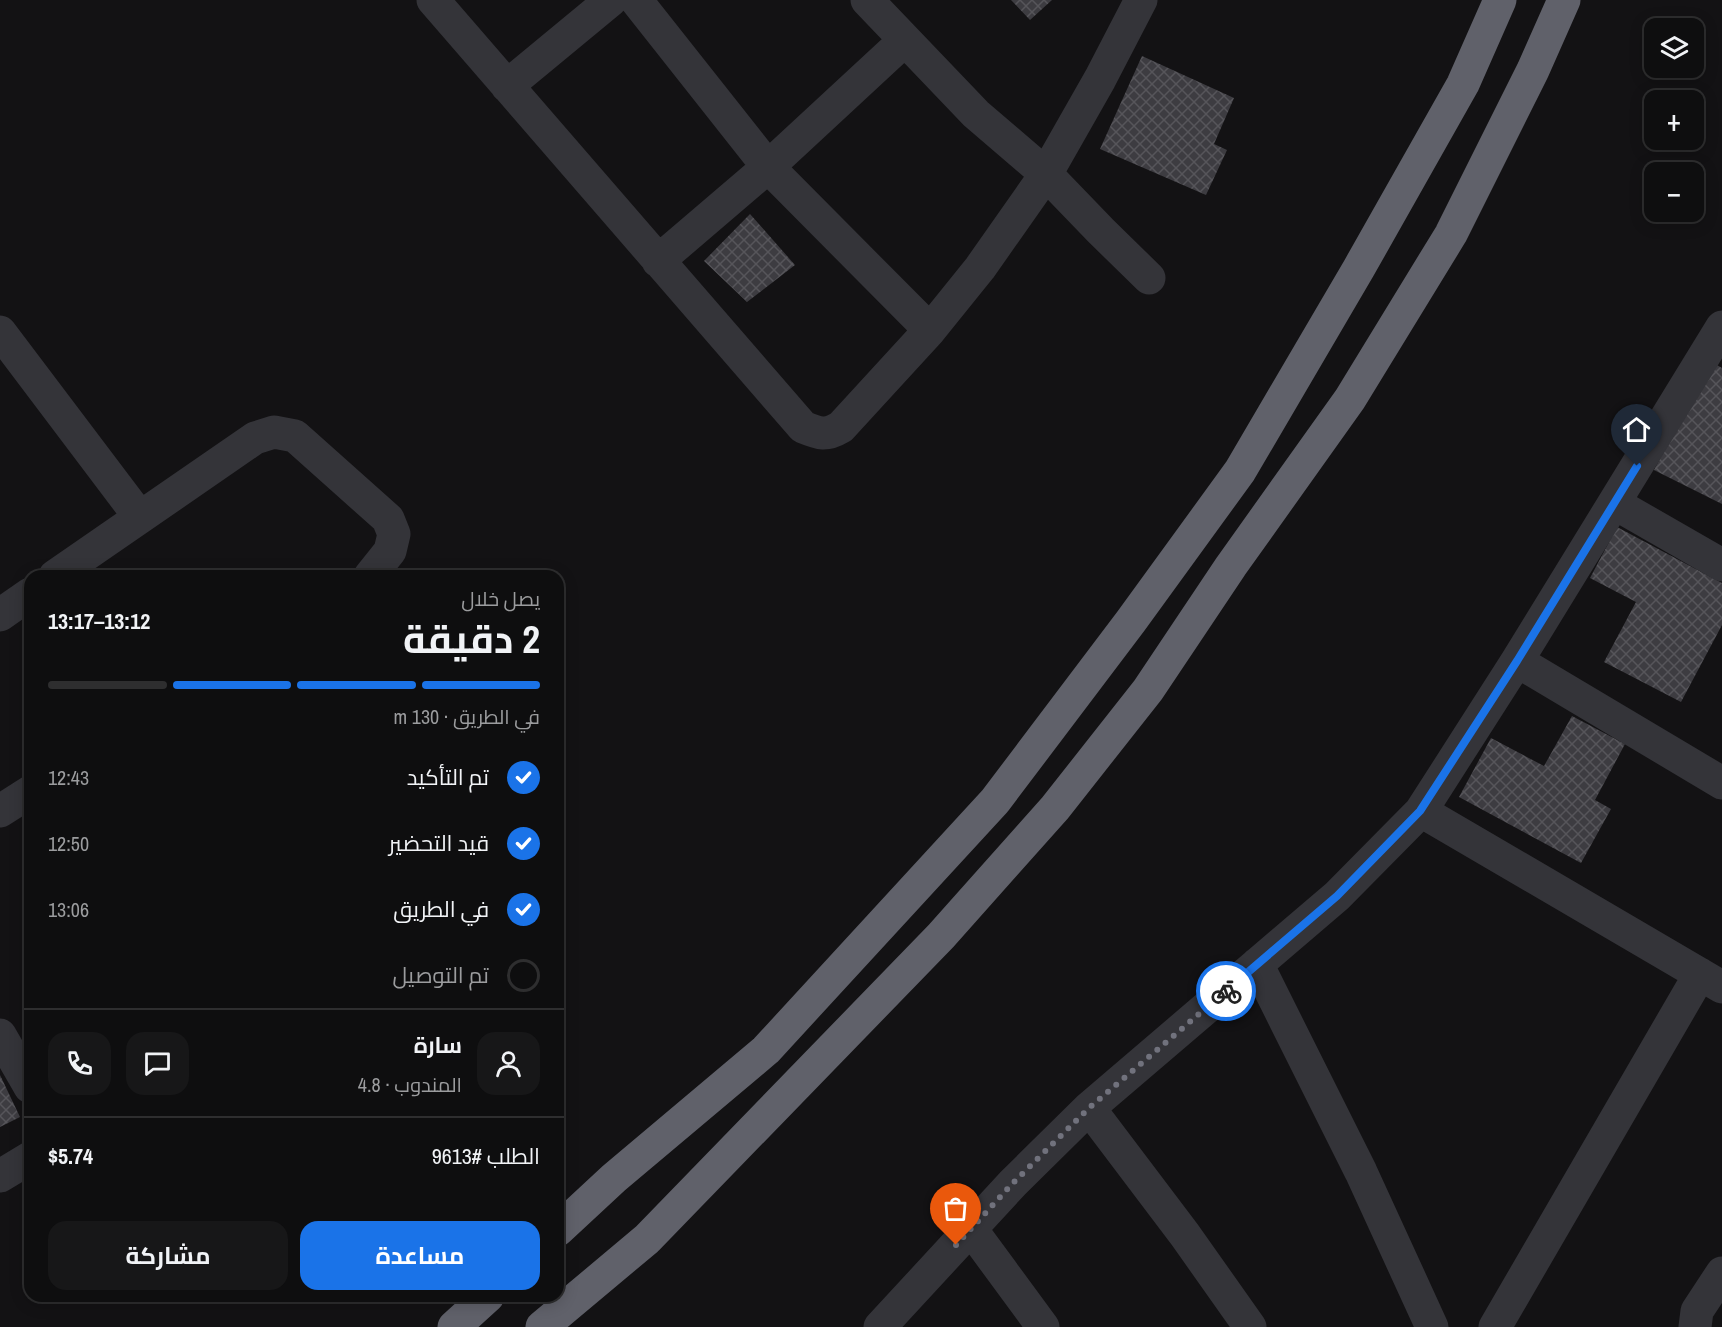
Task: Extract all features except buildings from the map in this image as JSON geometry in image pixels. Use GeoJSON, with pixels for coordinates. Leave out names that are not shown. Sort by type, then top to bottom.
{"type":"FeatureCollection","features":[{"type":"Feature","properties":{"kind":"highway"},"geometry":{"type":"LineString","coordinates":[[564,1224],[614,1178],[766,1050],[995,801],[1131,621],[1240,471],[1463,84],[1500,0]]}},
{"type":"Feature","properties":{"kind":"highway"},"geometry":{"type":"LineString","coordinates":[[542,1327],[647,1239],[941,936],[1055,808],[1148,690],[1231,566],[1350,399],[1451,234],[1533,70],[1564,0]]}},
{"type":"Feature","properties":{"kind":"highway"},"geometry":{"type":"LineString","coordinates":[[454,1327],[481,1302]]}},
{"type":"Feature","properties":{"kind":"street"},"geometry":{"type":"LineString","coordinates":[[432,0],[803,427],[830,434],[841,427],[930,330],[980,268],[1046,174],[1100,79],[1136,3]]}},
{"type":"Feature","properties":{"kind":"street"},"geometry":{"type":"LineString","coordinates":[[507,86],[611,0]]}},
{"type":"Feature","properties":{"kind":"street"},"geometry":{"type":"LineString","coordinates":[[636,0],[768,167],[930,330]]}},
{"type":"Feature","properties":{"kind":"street"},"geometry":{"type":"LineString","coordinates":[[867,0],[976,114],[1046,174],[1149,278]]}},
{"type":"Feature","properties":{"kind":"street"},"geometry":{"type":"LineString","coordinates":[[658,261],[768,167],[905,40]]}},
{"type":"Feature","properties":{"kind":"street"},"geometry":{"type":"LineString","coordinates":[[0,332],[140,516]]}},
{"type":"Feature","properties":{"kind":"street"},"geometry":{"type":"LineString","coordinates":[[880,1327],[1013,1183],[1089,1108],[1337,896],[1420,811],[1517,661],[1720,333]]}},
{"type":"Feature","properties":{"kind":"street"},"geometry":{"type":"LineString","coordinates":[[64,570],[255,438],[274,432],[295,436],[388,519],[393,534],[390,551],[375,570]]}},
{"type":"Feature","properties":{"kind":"street"},"geometry":{"type":"LineString","coordinates":[[1614,503],[1722,565]]}},
{"type":"Feature","properties":{"kind":"street"},"geometry":{"type":"LineString","coordinates":[[0,615],[24,598]]}},
{"type":"Feature","properties":{"kind":"street"},"geometry":{"type":"LineString","coordinates":[[1517,661],[1722,783]]}},
{"type":"Feature","properties":{"kind":"street"},"geometry":{"type":"LineString","coordinates":[[0,811],[24,796]]}},
{"type":"Feature","properties":{"kind":"street"},"geometry":{"type":"LineString","coordinates":[[1420,811],[1711,981],[1496,1327]]}},
{"type":"Feature","properties":{"kind":"street"},"geometry":{"type":"LineString","coordinates":[[1257,964],[1361,1172],[1432,1327]]}},
{"type":"Feature","properties":{"kind":"street"},"geometry":{"type":"LineString","coordinates":[[0,1035],[24,1077]]}},
{"type":"Feature","properties":{"kind":"street"},"geometry":{"type":"LineString","coordinates":[[1089,1108],[1185,1235],[1250,1327]]}},
{"type":"Feature","properties":{"kind":"street"},"geometry":{"type":"LineString","coordinates":[[0,1176],[24,1162]]}},
{"type":"Feature","properties":{"kind":"street"},"geometry":{"type":"LineString","coordinates":[[971,1229],[1043,1327]]}},
{"type":"Feature","properties":{"kind":"street"},"geometry":{"type":"LineString","coordinates":[[1695,1327],[1697,1311],[1722,1273]]}},
{"type":"Feature","properties":{"kind":"way so far"},"geometry":{"type":"LineString","coordinates":[[956,1245],[1013,1183],[1089,1108],[1226,991]]}},
{"type":"Feature","properties":{"kind":"route"},"geometry":{"type":"LineString","coordinates":[[1226,991],[1337,896],[1420,811],[1517,661],[1637,466]]}}]}
